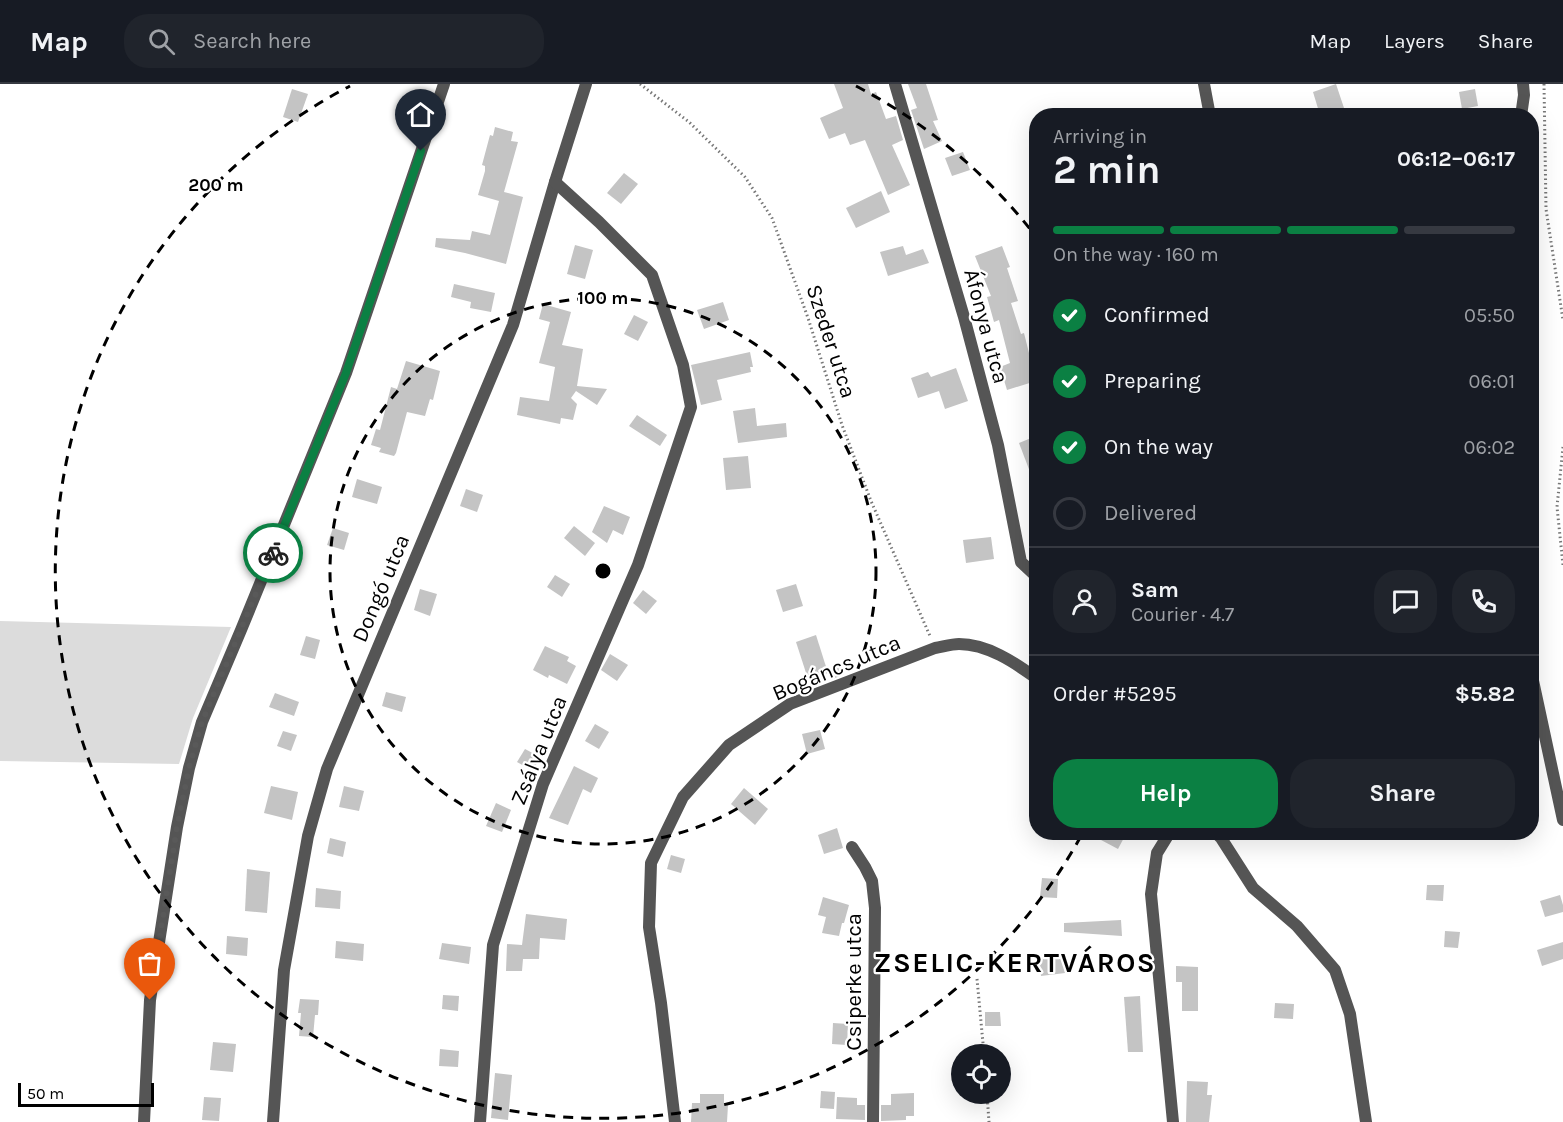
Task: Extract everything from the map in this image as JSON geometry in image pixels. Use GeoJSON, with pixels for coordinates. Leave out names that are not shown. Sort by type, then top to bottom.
{"type":"FeatureCollection","features":[{"type":"Feature","properties":{"kind":"street"},"geometry":{"type":"LineString","coordinates":[[144,1122],[150,1000],[177,827],[199,731],[346,373],[444,84]]}},
{"type":"Feature","properties":{"kind":"street","name":"Dongó utca"},"geometry":{"type":"LineString","coordinates":[[273,1122],[284,970],[308,836],[327,769],[513,325],[586,84]]}},
{"type":"Feature","properties":{"kind":"street","name":"Áfonya utca"},"geometry":{"type":"LineString","coordinates":[[895,84],[964,317],[998,445],[1021,562],[1029,569]]}},
{"type":"Feature","properties":{"kind":"street"},"geometry":{"type":"LineString","coordinates":[[1204,84],[1208,108]]}},
{"type":"Feature","properties":{"kind":"street"},"geometry":{"type":"LineString","coordinates":[[1522,108],[1523,84]]}},
{"type":"Feature","properties":{"kind":"street","name":"Zsálya utca"},"geometry":{"type":"LineString","coordinates":[[480,1122],[493,945],[543,784],[639,565],[692,407],[683,365],[652,275],[555,182]]}},
{"type":"Feature","properties":{"kind":"street","name":"Bogáncs utca"},"geometry":{"type":"LineString","coordinates":[[675,1122],[661,1003],[649,927],[650,884],[651,863],[683,797],[729,745],[790,704],[935,648],[958,644],[986,648],[1029,673]]}},
{"type":"Feature","properties":{"kind":"street"},"geometry":{"type":"LineString","coordinates":[[1539,709],[1563,820]]}},
{"type":"Feature","properties":{"kind":"street"},"geometry":{"type":"LineString","coordinates":[[1165,840],[1157,853],[1151,894],[1173,1122]]}},
{"type":"Feature","properties":{"kind":"street"},"geometry":{"type":"LineString","coordinates":[[1222,840],[1253,888],[1298,926],[1335,970],[1350,1014],[1366,1122]]}},
{"type":"Feature","properties":{"kind":"street","name":"Csiperke utca"},"geometry":{"type":"LineString","coordinates":[[852,848],[866,867],[872,881],[875,908],[873,1122]]}},
{"type":"Feature","properties":{"kind":"path","name":"Szeder utca"},"geometry":{"type":"LineString","coordinates":[[640,84],[690,122],[745,177],[772,218],[808,318],[842,425],[871,501],[935,648]]}},
{"type":"Feature","properties":{"kind":"path"},"geometry":{"type":"LineString","coordinates":[[1544,84],[1545,209],[1563,320]]}},
{"type":"Feature","properties":{"kind":"path"},"geometry":{"type":"LineString","coordinates":[[1563,447],[1557,507],[1563,565]]}},
{"type":"Feature","properties":{"kind":"path"},"geometry":{"type":"LineString","coordinates":[[977,979],[983,1044]]}},
{"type":"Feature","properties":{"kind":"path"},"geometry":{"type":"LineString","coordinates":[[988,1104],[989,1122]]}},
{"type":"Feature","properties":{"kind":"shaded area"},"geometry":{"type":"Polygon","coordinates":[[[0,621],[231,627],[193,718],[179,764],[0,761],[0,621]]]}},
{"type":"Feature","properties":{"kind":"building"},"geometry":{"type":"Polygon","coordinates":[[[834,84],[868,84],[871,94],[876,92],[886,119],[896,116],[903,140],[892,145],[910,185],[888,195],[865,140],[850,145],[845,133],[829,139],[820,118],[843,108],[834,84]]]}},
{"type":"Feature","properties":{"kind":"building"},"geometry":{"type":"Polygon","coordinates":[[[908,84],[926,84],[938,120],[933,121],[942,141],[924,149],[911,110],[917,108],[908,84]]]}},
{"type":"Feature","properties":{"kind":"building"},"geometry":{"type":"Polygon","coordinates":[[[1336,84],[1344,108],[1318,108],[1313,92],[1336,84]]]}},
{"type":"Feature","properties":{"kind":"building"},"geometry":{"type":"Polygon","coordinates":[[[292,89],[308,94],[298,122],[283,117],[292,89]]]}},
{"type":"Feature","properties":{"kind":"building"},"geometry":{"type":"Polygon","coordinates":[[[1475,89],[1478,106],[1462,108],[1459,92],[1475,89]]]}},
{"type":"Feature","properties":{"kind":"building"},"geometry":{"type":"Polygon","coordinates":[[[495,127],[513,132],[511,141],[518,142],[504,192],[523,197],[506,264],[435,247],[436,238],[470,240],[472,231],[490,235],[499,201],[478,195],[485,171],[485,166],[482,165],[490,135],[493,136],[495,127]]]}},
{"type":"Feature","properties":{"kind":"building"},"geometry":{"type":"Polygon","coordinates":[[[963,152],[970,170],[952,176],[945,158],[963,152]]]}},
{"type":"Feature","properties":{"kind":"building"},"geometry":{"type":"Polygon","coordinates":[[[624,173],[638,184],[621,204],[607,193],[624,173]]]}},
{"type":"Feature","properties":{"kind":"building"},"geometry":{"type":"Polygon","coordinates":[[[881,191],[890,212],[856,228],[846,208],[881,191]]]}},
{"type":"Feature","properties":{"kind":"building"},"geometry":{"type":"Polygon","coordinates":[[[575,245],[593,250],[585,279],[567,274],[575,245]]]}},
{"type":"Feature","properties":{"kind":"building"},"geometry":{"type":"Polygon","coordinates":[[[903,246],[906,255],[923,249],[929,263],[888,276],[880,252],[903,246]]]}},
{"type":"Feature","properties":{"kind":"building"},"geometry":{"type":"Polygon","coordinates":[[[1002,246],[1010,267],[1007,268],[1018,301],[1011,303],[1021,334],[1024,333],[1029,353],[1029,383],[1007,390],[1000,367],[1010,363],[999,320],[994,322],[987,297],[991,296],[975,256],[1002,246]]]}},
{"type":"Feature","properties":{"kind":"building"},"geometry":{"type":"Polygon","coordinates":[[[454,284],[495,293],[491,312],[470,308],[471,302],[451,297],[454,284]]]}},
{"type":"Feature","properties":{"kind":"building"},"geometry":{"type":"Polygon","coordinates":[[[723,302],[729,320],[704,329],[697,310],[723,302]]]}},
{"type":"Feature","properties":{"kind":"building"},"geometry":{"type":"Polygon","coordinates":[[[543,304],[571,312],[562,345],[583,349],[577,386],[607,389],[597,405],[576,391],[571,398],[577,404],[573,420],[561,418],[560,424],[517,415],[520,397],[549,401],[555,367],[539,363],[550,322],[539,319],[543,304]]]}},
{"type":"Feature","properties":{"kind":"building"},"geometry":{"type":"Polygon","coordinates":[[[634,315],[648,322],[638,341],[624,334],[634,315]]]}},
{"type":"Feature","properties":{"kind":"building"},"geometry":{"type":"Polygon","coordinates":[[[750,352],[753,367],[750,367],[751,372],[717,380],[722,400],[701,405],[691,365],[750,352]]]}},
{"type":"Feature","properties":{"kind":"building"},"geometry":{"type":"Polygon","coordinates":[[[406,361],[440,371],[433,400],[430,399],[425,416],[407,412],[394,456],[379,452],[381,448],[371,445],[376,429],[380,430],[391,387],[397,389],[406,361]]]}},
{"type":"Feature","properties":{"kind":"building"},"geometry":{"type":"Polygon","coordinates":[[[956,368],[968,401],[945,409],[939,391],[918,398],[911,378],[928,372],[931,377],[956,368]]]}},
{"type":"Feature","properties":{"kind":"building"},"geometry":{"type":"Polygon","coordinates":[[[755,408],[757,426],[786,423],[787,437],[738,443],[733,411],[755,408]]]}},
{"type":"Feature","properties":{"kind":"building"},"geometry":{"type":"Polygon","coordinates":[[[637,415],[667,435],[660,446],[629,426],[637,415]]]}},
{"type":"Feature","properties":{"kind":"building"},"geometry":{"type":"Polygon","coordinates":[[[1029,439],[1029,469],[1019,443],[1029,439]]]}},
{"type":"Feature","properties":{"kind":"building"},"geometry":{"type":"Polygon","coordinates":[[[748,456],[751,488],[726,490],[723,458],[748,456]]]}},
{"type":"Feature","properties":{"kind":"building"},"geometry":{"type":"Polygon","coordinates":[[[357,479],[382,487],[377,504],[352,497],[357,479]]]}},
{"type":"Feature","properties":{"kind":"building"},"geometry":{"type":"Polygon","coordinates":[[[466,489],[483,495],[477,512],[460,506],[466,489]]]}},
{"type":"Feature","properties":{"kind":"building"},"geometry":{"type":"Polygon","coordinates":[[[604,506],[630,517],[623,535],[613,530],[607,543],[592,532],[604,506]]]}},
{"type":"Feature","properties":{"kind":"building"},"geometry":{"type":"Polygon","coordinates":[[[574,526],[595,543],[585,556],[564,538],[574,526]]]}},
{"type":"Feature","properties":{"kind":"building"},"geometry":{"type":"Polygon","coordinates":[[[333,528],[349,533],[344,550],[327,545],[333,528]]]}},
{"type":"Feature","properties":{"kind":"building"},"geometry":{"type":"Polygon","coordinates":[[[991,537],[994,559],[966,563],[963,540],[991,537]]]}},
{"type":"Feature","properties":{"kind":"building"},"geometry":{"type":"Polygon","coordinates":[[[555,575],[570,584],[562,597],[547,587],[555,575]]]}},
{"type":"Feature","properties":{"kind":"building"},"geometry":{"type":"Polygon","coordinates":[[[796,584],[803,606],[783,612],[776,590],[796,584]]]}},
{"type":"Feature","properties":{"kind":"building"},"geometry":{"type":"Polygon","coordinates":[[[420,589],[437,594],[430,616],[414,610],[420,589]]]}},
{"type":"Feature","properties":{"kind":"building"},"geometry":{"type":"Polygon","coordinates":[[[643,590],[657,601],[646,614],[633,603],[643,590]]]}},
{"type":"Feature","properties":{"kind":"building"},"geometry":{"type":"Polygon","coordinates":[[[816,635],[828,673],[808,679],[796,642],[816,635]]]}},
{"type":"Feature","properties":{"kind":"building"},"geometry":{"type":"Polygon","coordinates":[[[306,636],[320,640],[315,659],[300,655],[306,636]]]}},
{"type":"Feature","properties":{"kind":"building"},"geometry":{"type":"Polygon","coordinates":[[[545,646],[569,657],[567,661],[576,666],[567,684],[533,670],[545,646]]]}},
{"type":"Feature","properties":{"kind":"building"},"geometry":{"type":"Polygon","coordinates":[[[610,654],[628,665],[617,681],[601,670],[610,654]]]}},
{"type":"Feature","properties":{"kind":"building"},"geometry":{"type":"Polygon","coordinates":[[[841,667],[844,674],[831,680],[828,671],[841,667]]]}},
{"type":"Feature","properties":{"kind":"building"},"geometry":{"type":"Polygon","coordinates":[[[386,692],[406,697],[402,712],[382,706],[386,692]]]}},
{"type":"Feature","properties":{"kind":"building"},"geometry":{"type":"Polygon","coordinates":[[[275,693],[299,702],[294,716],[269,707],[275,693]]]}},
{"type":"Feature","properties":{"kind":"building"},"geometry":{"type":"Polygon","coordinates":[[[595,724],[609,732],[599,749],[585,741],[595,724]]]}},
{"type":"Feature","properties":{"kind":"building"},"geometry":{"type":"Polygon","coordinates":[[[820,730],[825,749],[807,754],[802,734],[820,730]]]}},
{"type":"Feature","properties":{"kind":"building"},"geometry":{"type":"Polygon","coordinates":[[[283,731],[297,735],[291,751],[277,746],[283,731]]]}},
{"type":"Feature","properties":{"kind":"building"},"geometry":{"type":"Polygon","coordinates":[[[525,749],[540,757],[533,771],[517,762],[525,749]]]}},
{"type":"Feature","properties":{"kind":"building"},"geometry":{"type":"Polygon","coordinates":[[[574,766],[598,778],[591,793],[583,789],[568,825],[549,818],[574,766]]]}},
{"type":"Feature","properties":{"kind":"building"},"geometry":{"type":"Polygon","coordinates":[[[271,786],[298,792],[292,820],[264,813],[271,786]]]}},
{"type":"Feature","properties":{"kind":"building"},"geometry":{"type":"Polygon","coordinates":[[[344,786],[364,791],[359,811],[339,807],[344,786]]]}},
{"type":"Feature","properties":{"kind":"building"},"geometry":{"type":"Polygon","coordinates":[[[744,788],[768,809],[755,825],[731,804],[744,788]]]}},
{"type":"Feature","properties":{"kind":"building"},"geometry":{"type":"Polygon","coordinates":[[[496,803],[511,810],[502,832],[486,826],[496,803]]]}},
{"type":"Feature","properties":{"kind":"building"},"geometry":{"type":"Polygon","coordinates":[[[837,828],[843,848],[824,854],[818,835],[837,828]]]}},
{"type":"Feature","properties":{"kind":"building"},"geometry":{"type":"Polygon","coordinates":[[[330,838],[346,842],[343,857],[327,853],[330,838]]]}},
{"type":"Feature","properties":{"kind":"building"},"geometry":{"type":"Polygon","coordinates":[[[1101,840],[1123,840],[1118,849],[1101,840]]]}},
{"type":"Feature","properties":{"kind":"building"},"geometry":{"type":"Polygon","coordinates":[[[671,855],[685,859],[681,873],[667,869],[671,855]]]}},
{"type":"Feature","properties":{"kind":"building"},"geometry":{"type":"Polygon","coordinates":[[[247,869],[270,872],[267,913],[245,911],[247,869]]]}},
{"type":"Feature","properties":{"kind":"building"},"geometry":{"type":"Polygon","coordinates":[[[1042,878],[1058,879],[1057,898],[1040,897],[1042,878]]]}},
{"type":"Feature","properties":{"kind":"building"},"geometry":{"type":"Polygon","coordinates":[[[1427,885],[1444,885],[1443,901],[1426,900],[1427,885]]]}},
{"type":"Feature","properties":{"kind":"building"},"geometry":{"type":"Polygon","coordinates":[[[316,888],[341,891],[340,909],[315,907],[316,888]]]}},
{"type":"Feature","properties":{"kind":"building"},"geometry":{"type":"Polygon","coordinates":[[[1560,895],[1563,912],[1545,917],[1540,901],[1560,895]]]}},
{"type":"Feature","properties":{"kind":"building"},"geometry":{"type":"Polygon","coordinates":[[[823,897],[849,905],[839,936],[822,933],[826,917],[818,915],[823,897]]]}},
{"type":"Feature","properties":{"kind":"building"},"geometry":{"type":"Polygon","coordinates":[[[526,914],[567,919],[565,940],[540,938],[539,959],[523,959],[522,971],[506,971],[507,944],[522,945],[526,914]]]}},
{"type":"Feature","properties":{"kind":"building"},"geometry":{"type":"Polygon","coordinates":[[[1121,920],[1122,936],[1064,932],[1064,923],[1121,920]]]}},
{"type":"Feature","properties":{"kind":"building"},"geometry":{"type":"Polygon","coordinates":[[[1445,931],[1460,932],[1458,948],[1444,947],[1445,931]]]}},
{"type":"Feature","properties":{"kind":"building"},"geometry":{"type":"Polygon","coordinates":[[[227,936],[248,938],[247,956],[226,954],[227,936]]]}},
{"type":"Feature","properties":{"kind":"building"},"geometry":{"type":"Polygon","coordinates":[[[336,941],[364,944],[363,961],[335,958],[336,941]]]}},
{"type":"Feature","properties":{"kind":"building"},"geometry":{"type":"Polygon","coordinates":[[[1563,942],[1563,959],[1542,966],[1537,950],[1563,942]]]}},
{"type":"Feature","properties":{"kind":"building"},"geometry":{"type":"Polygon","coordinates":[[[442,943],[471,947],[469,964],[439,959],[442,943]]]}},
{"type":"Feature","properties":{"kind":"building"},"geometry":{"type":"Polygon","coordinates":[[[1062,954],[1065,973],[1041,976],[1039,956],[1062,954]]]}},
{"type":"Feature","properties":{"kind":"building"},"geometry":{"type":"Polygon","coordinates":[[[1176,966],[1198,967],[1198,1011],[1182,1011],[1182,982],[1176,982],[1176,966]]]}},
{"type":"Feature","properties":{"kind":"building"},"geometry":{"type":"Polygon","coordinates":[[[443,995],[459,996],[458,1011],[442,1009],[443,995]]]}},
{"type":"Feature","properties":{"kind":"building"},"geometry":{"type":"Polygon","coordinates":[[[1140,996],[1143,1052],[1128,1052],[1124,997],[1140,996]]]}},
{"type":"Feature","properties":{"kind":"building"},"geometry":{"type":"Polygon","coordinates":[[[300,999],[319,1000],[313,1037],[299,1036],[300,999]]]}},
{"type":"Feature","properties":{"kind":"building"},"geometry":{"type":"Polygon","coordinates":[[[1275,1003],[1294,1004],[1293,1019],[1274,1018],[1275,1003]]]}},
{"type":"Feature","properties":{"kind":"building"},"geometry":{"type":"Polygon","coordinates":[[[985,1012],[1000,1012],[1001,1026],[985,1026],[985,1012]]]}},
{"type":"Feature","properties":{"kind":"building"},"geometry":{"type":"Polygon","coordinates":[[[833,1023],[848,1024],[847,1045],[832,1044],[833,1023]]]}},
{"type":"Feature","properties":{"kind":"building"},"geometry":{"type":"Polygon","coordinates":[[[213,1042],[236,1044],[233,1072],[210,1070],[213,1042]]]}},
{"type":"Feature","properties":{"kind":"building"},"geometry":{"type":"Polygon","coordinates":[[[440,1049],[459,1051],[458,1067],[439,1066],[440,1049]]]}},
{"type":"Feature","properties":{"kind":"building"},"geometry":{"type":"Polygon","coordinates":[[[495,1073],[512,1075],[508,1120],[491,1118],[495,1073]]]}},
{"type":"Feature","properties":{"kind":"building"},"geometry":{"type":"Polygon","coordinates":[[[1187,1081],[1208,1082],[1207,1095],[1212,1095],[1209,1122],[1186,1122],[1187,1081]]]}},
{"type":"Feature","properties":{"kind":"building"},"geometry":{"type":"Polygon","coordinates":[[[821,1091],[835,1092],[834,1109],[820,1108],[821,1091]]]}},
{"type":"Feature","properties":{"kind":"building"},"geometry":{"type":"Polygon","coordinates":[[[914,1093],[914,1116],[906,1116],[906,1120],[881,1121],[881,1105],[891,1105],[891,1094],[914,1093]]]}},
{"type":"Feature","properties":{"kind":"building"},"geometry":{"type":"Polygon","coordinates":[[[700,1094],[724,1094],[724,1105],[728,1105],[727,1122],[691,1122],[692,1103],[700,1103],[700,1094]]]}},
{"type":"Feature","properties":{"kind":"building"},"geometry":{"type":"Polygon","coordinates":[[[204,1097],[221,1098],[219,1121],[202,1120],[204,1097]]]}},
{"type":"Feature","properties":{"kind":"building"},"geometry":{"type":"Polygon","coordinates":[[[837,1097],[857,1098],[857,1105],[865,1105],[865,1120],[836,1119],[837,1097]]]}},
{"type":"Feature","properties":{"kind":"way so far"},"geometry":{"type":"LineString","coordinates":[[150,1000],[177,827],[189,768],[202,722],[273,553]]}},
{"type":"Feature","properties":{"kind":"district","name":"ZSELIC-KERTVÁROS"},"geometry":{"type":"Point","coordinates":[1015,962]}},
{"type":"Feature","properties":{"kind":"route"},"geometry":{"type":"LineString","coordinates":[[273,553],[346,373],[421,151]]}}]}
